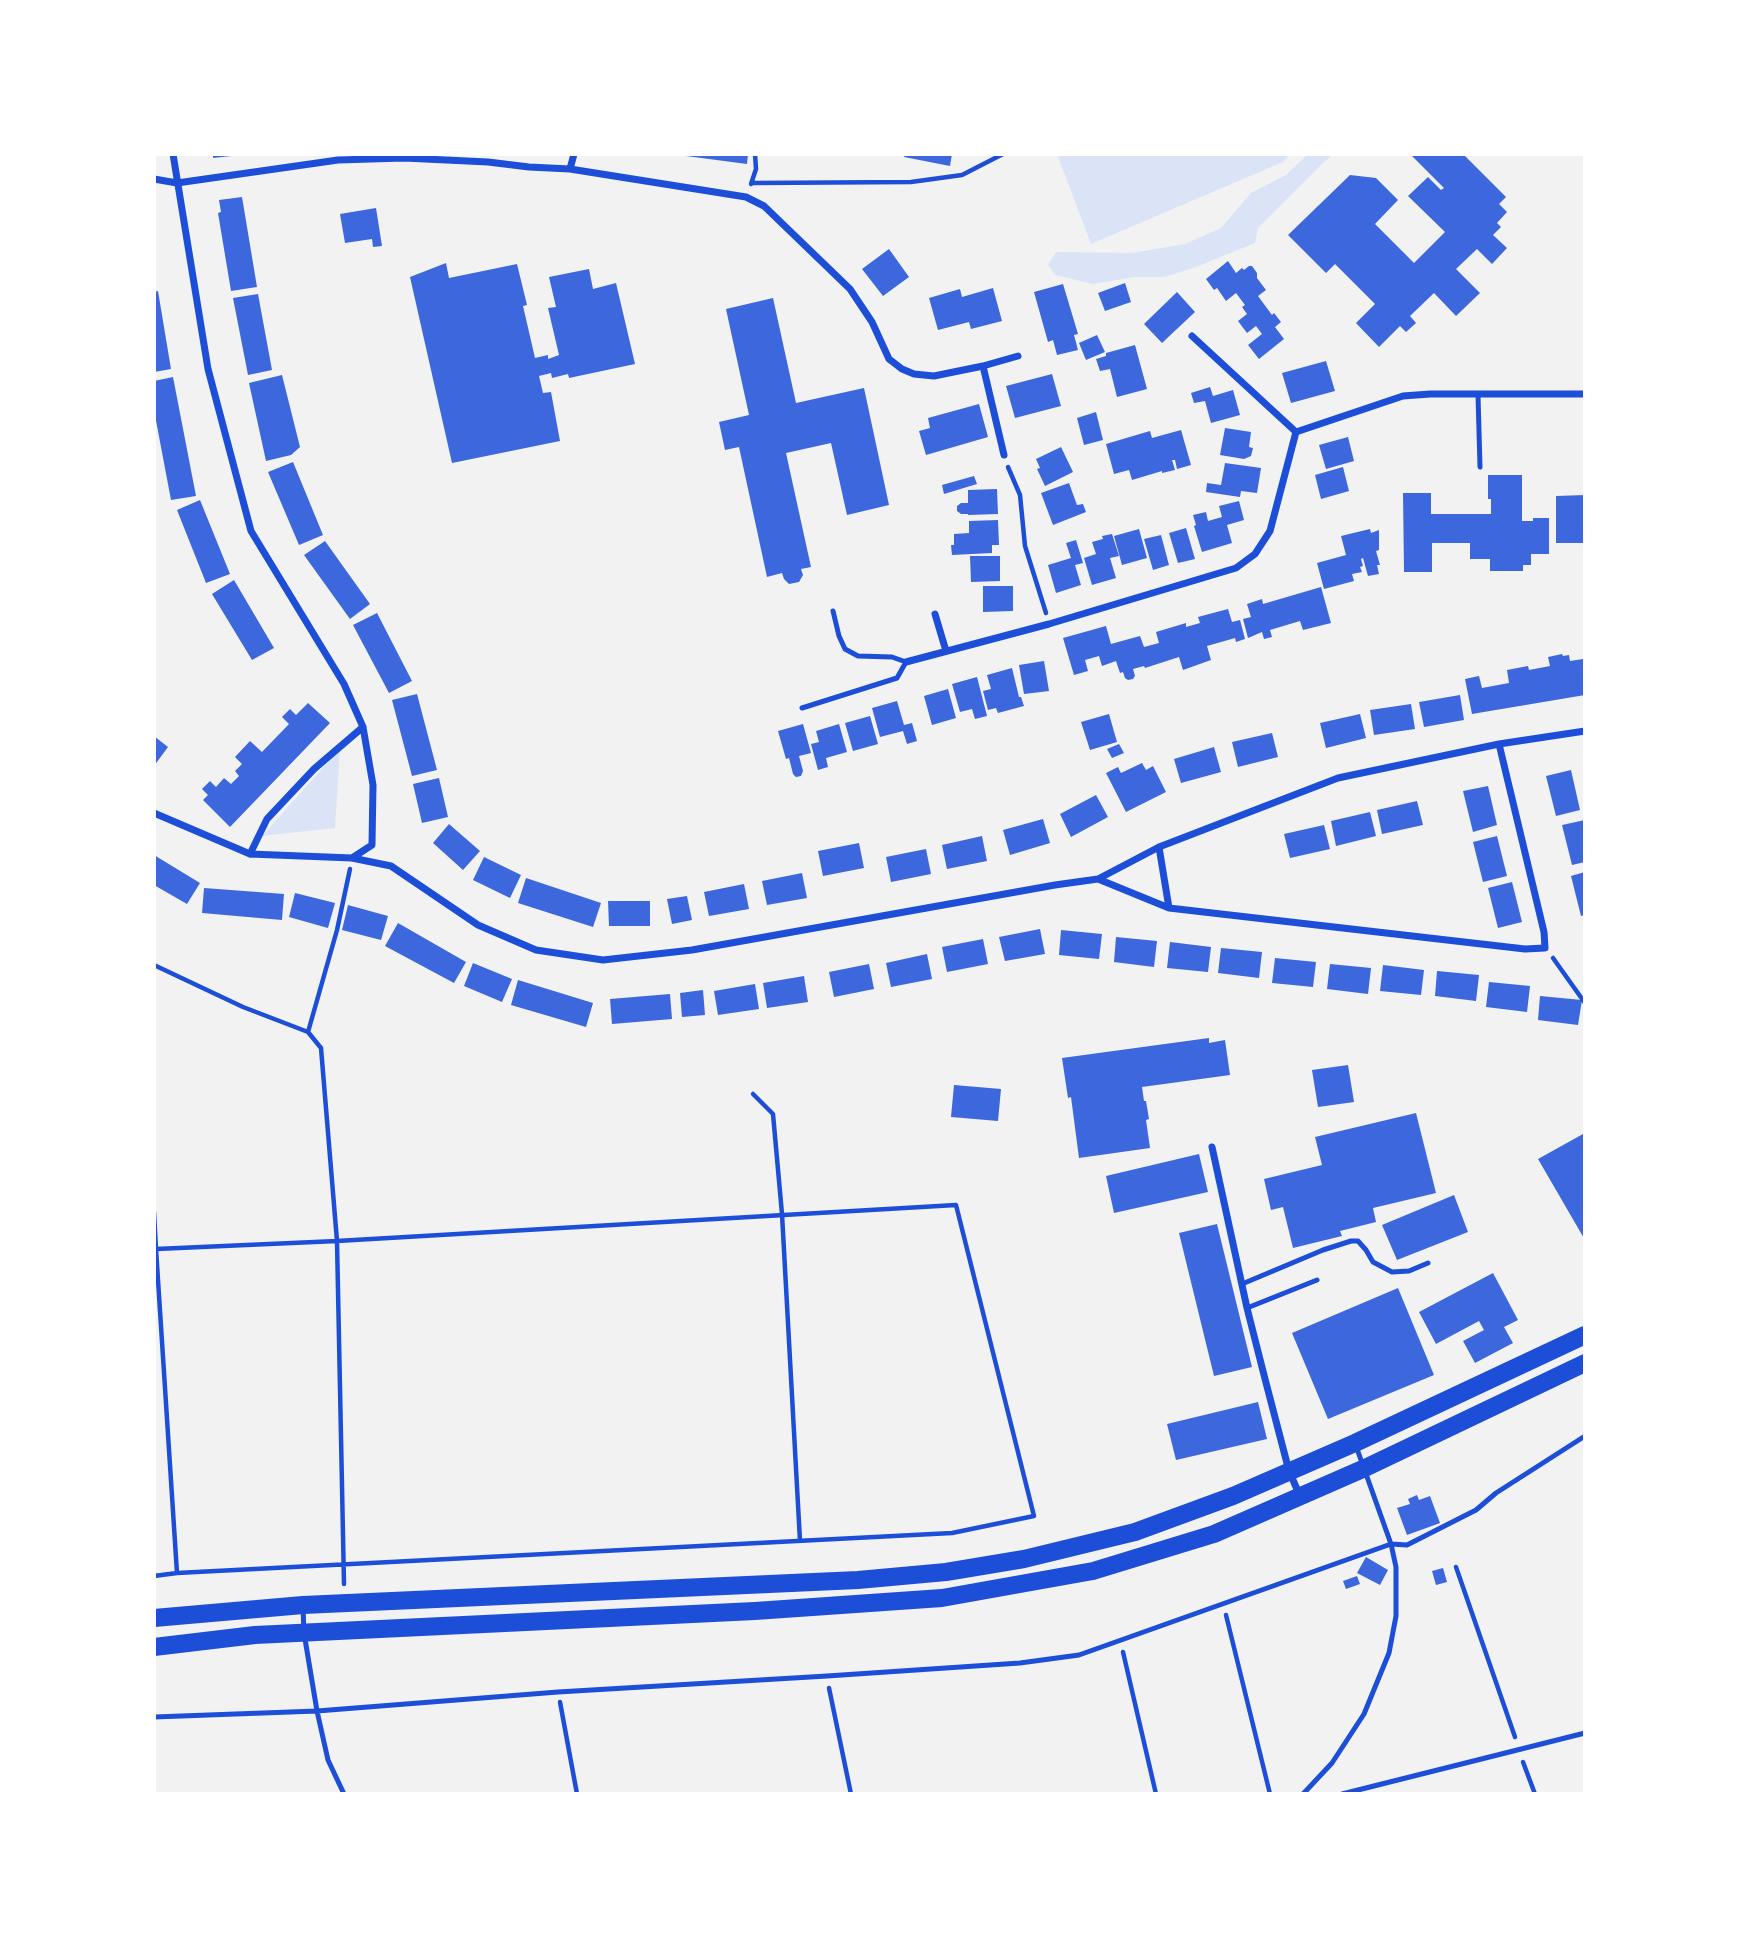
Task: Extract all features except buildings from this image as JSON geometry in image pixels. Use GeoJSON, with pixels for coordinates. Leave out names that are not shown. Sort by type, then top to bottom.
{"type":"FeatureCollection","features":[{"type":"Feature","properties":{"kind":"main road"},"geometry":{"type":"LineString","coordinates":[[154,1618],[303,1605],[858,1580],[946,1572],[1024,1559],[1135,1532],[1233,1496],[1355,1443],[1585,1335]]}},
{"type":"Feature","properties":{"kind":"main road"},"geometry":{"type":"LineString","coordinates":[[154,1647],[255,1635],[755,1611],[942,1598],[1093,1571],[1214,1534],[1365,1468],[1585,1363]]}},
{"type":"Feature","properties":{"kind":"street"},"geometry":{"type":"LineString","coordinates":[[173,154],[208,369],[251,531],[344,684],[363,727],[373,785],[372,845],[352,858]]}},
{"type":"Feature","properties":{"kind":"street"},"geometry":{"type":"LineString","coordinates":[[570,169],[574,154]]}},
{"type":"Feature","properties":{"kind":"street"},"geometry":{"type":"LineString","coordinates":[[154,179],[177,183],[338,160],[404,158],[570,169],[746,197],[764,206],[850,289],[872,322],[889,359],[902,369],[914,374],[934,376],[1018,356]]}},
{"type":"Feature","properties":{"kind":"street"},"geometry":{"type":"LineString","coordinates":[[1192,336],[1296,432]]}},
{"type":"Feature","properties":{"kind":"street"},"geometry":{"type":"LineString","coordinates":[[983,366],[1003,455]]}},
{"type":"Feature","properties":{"kind":"street"},"geometry":{"type":"LineString","coordinates":[[1296,432],[1403,396],[1585,394]]}},
{"type":"Feature","properties":{"kind":"street"},"geometry":{"type":"LineString","coordinates":[[906,662],[1049,624],[1236,568],[1255,554],[1270,531],[1296,432]]}},
{"type":"Feature","properties":{"kind":"street"},"geometry":{"type":"LineString","coordinates":[[935,614],[946,651]]}},
{"type":"Feature","properties":{"kind":"street"},"geometry":{"type":"LineString","coordinates":[[250,854],[267,819],[314,769],[363,727]]}},
{"type":"Feature","properties":{"kind":"street"},"geometry":{"type":"LineString","coordinates":[[154,813],[250,854],[352,858],[391,866],[478,925],[536,950],[603,960],[692,950],[1098,879],[1158,846],[1338,778],[1499,744],[1585,731]]}},
{"type":"Feature","properties":{"kind":"street"},"geometry":{"type":"LineString","coordinates":[[1098,879],[1169,908],[1525,949],[1545,948],[1544,932],[1499,744]]}},
{"type":"Feature","properties":{"kind":"street"},"geometry":{"type":"LineString","coordinates":[[1158,846],[1169,908]]}},
{"type":"Feature","properties":{"kind":"street"},"geometry":{"type":"LineString","coordinates":[[1212,1147],[1247,1308],[1289,1471],[1301,1496]]}},
{"type":"Feature","properties":{"kind":"lane"},"geometry":{"type":"LineString","coordinates":[[1478,395],[1480,467]]}},
{"type":"Feature","properties":{"kind":"lane"},"geometry":{"type":"LineString","coordinates":[[802,708],[897,678],[906,662],[892,657],[858,656],[845,649],[833,611]]}},
{"type":"Feature","properties":{"kind":"lane"},"geometry":{"type":"LineString","coordinates":[[1242,1284],[1351,1241],[1359,1241],[1373,1262],[1392,1272],[1409,1271],[1428,1263]]}},
{"type":"Feature","properties":{"kind":"lane"},"geometry":{"type":"LineString","coordinates":[[1247,1308],[1317,1280]]}},
{"type":"Feature","properties":{"kind":"lane"},"geometry":{"type":"LineString","coordinates":[[154,1717],[317,1711],[558,1692],[1046,1660],[1079,1655],[1391,1544],[1406,1545],[1467,1515],[1537,1465],[1585,1436]]}},
{"type":"Feature","properties":{"kind":"lane"},"geometry":{"type":"LineString","coordinates":[[1303,1794],[1332,1763],[1364,1714],[1390,1653],[1396,1616],[1396,1567],[1391,1544],[1355,1443]]}},
{"type":"Feature","properties":{"kind":"lane"},"geometry":{"type":"LineString","coordinates":[[303,1605],[304,1633],[317,1711],[328,1760],[344,1794]]}},
{"type":"Feature","properties":{"kind":"lane"},"geometry":{"type":"LineString","coordinates":[[1342,1794],[1585,1733]]}},
{"type":"Feature","properties":{"kind":"path"},"geometry":{"type":"LineString","coordinates":[[746,197],[756,169],[755,154]]}},
{"type":"Feature","properties":{"kind":"path"},"geometry":{"type":"LineString","coordinates":[[753,183],[911,182],[962,175],[1003,154]]}},
{"type":"Feature","properties":{"kind":"path"},"geometry":{"type":"LineString","coordinates":[[1003,455],[1020,495],[1026,546],[1049,624]]}},
{"type":"Feature","properties":{"kind":"path"},"geometry":{"type":"LineString","coordinates":[[308,1032],[337,930],[352,858]]}},
{"type":"Feature","properties":{"kind":"path"},"geometry":{"type":"LineString","coordinates":[[1545,948],[1585,1003]]}},
{"type":"Feature","properties":{"kind":"path"},"geometry":{"type":"LineString","coordinates":[[154,965],[243,1007],[308,1032],[321,1048],[337,1241],[344,1604]]}},
{"type":"Feature","properties":{"kind":"path"},"geometry":{"type":"LineString","coordinates":[[753,1094],[773,1114],[782,1214],[800,1541]]}},
{"type":"Feature","properties":{"kind":"path"},"geometry":{"type":"LineString","coordinates":[[154,1576],[952,1533],[1034,1516],[956,1205],[155,1249]]}},
{"type":"Feature","properties":{"kind":"path"},"geometry":{"type":"LineString","coordinates":[[154,1212],[177,1573]]}},
{"type":"Feature","properties":{"kind":"path"},"geometry":{"type":"LineString","coordinates":[[1456,1567],[1535,1794]]}},
{"type":"Feature","properties":{"kind":"path"},"geometry":{"type":"LineString","coordinates":[[1223,1602],[1269,1794]]}},
{"type":"Feature","properties":{"kind":"path"},"geometry":{"type":"LineString","coordinates":[[1120,1641],[1156,1794]]}},
{"type":"Feature","properties":{"kind":"path"},"geometry":{"type":"LineString","coordinates":[[827,1676],[851,1794]]}},
{"type":"Feature","properties":{"kind":"path"},"geometry":{"type":"LineString","coordinates":[[558,1692],[577,1794]]}},
{"type":"Feature","properties":{"kind":"shaded area"},"geometry":{"type":"Polygon","coordinates":[[[1057,154],[1290,154],[1283,162],[1091,244],[1057,154]]]}},
{"type":"Feature","properties":{"kind":"shaded area"},"geometry":{"type":"Polygon","coordinates":[[[1308,154],[1334,154],[1258,228],[1255,243],[1165,277],[1135,277],[1093,284],[1055,275],[1048,265],[1056,252],[1132,253],[1185,244],[1221,228],[1251,193],[1286,175],[1308,154]]]}},
{"type":"Feature","properties":{"kind":"shaded area"},"geometry":{"type":"Polygon","coordinates":[[[340,749],[335,828],[262,836],[340,749]]]}}]}
